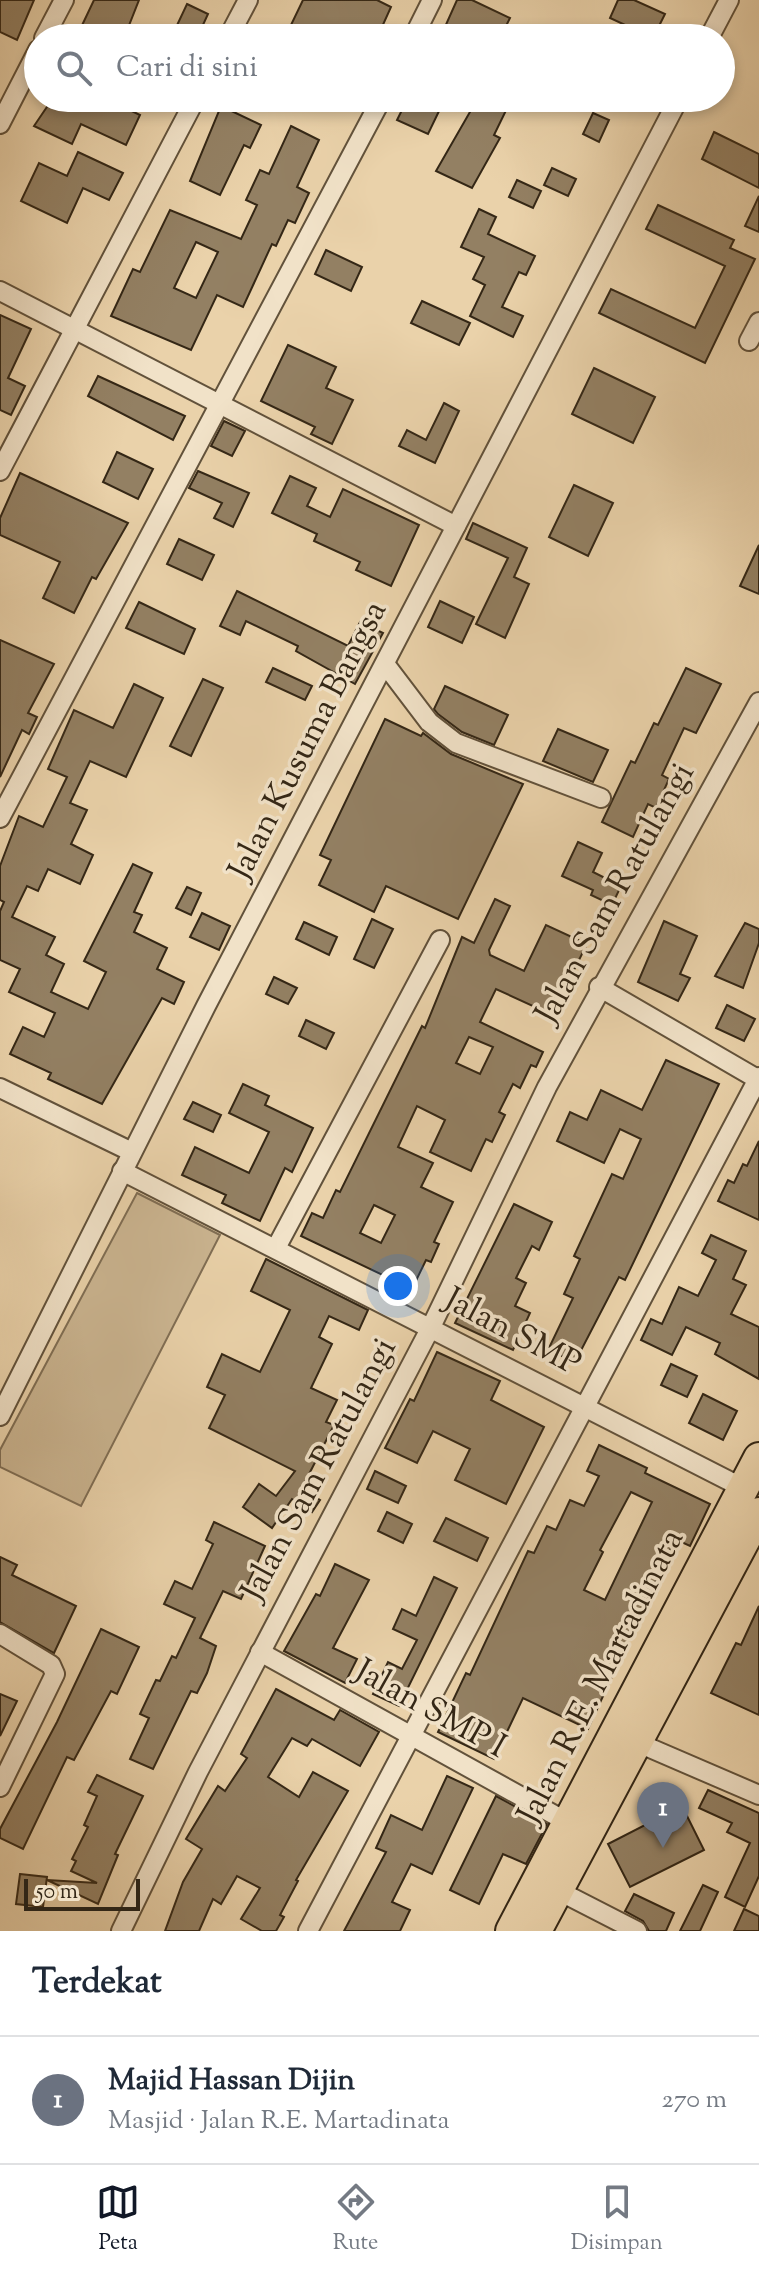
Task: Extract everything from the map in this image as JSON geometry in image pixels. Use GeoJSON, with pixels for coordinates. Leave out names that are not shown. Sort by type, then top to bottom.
{"type":"FeatureCollection","features":[{"type":"Feature","properties":{"kind":"highway","name":"Jalan R.E. Martadinata"},"geometry":{"type":"LineString","coordinates":[[536,1931],[636,1742],[751,1501],[759,1458]]}},
{"type":"Feature","properties":{"kind":"highway","name":"Jalan R.E. Martadinata"},"geometry":{"type":"LineString","coordinates":[[511,1931],[751,1501]]}},
{"type":"Feature","properties":{"kind":"street"},"geometry":{"type":"LineString","coordinates":[[51,24],[64,0]]}},
{"type":"Feature","properties":{"kind":"street"},"geometry":{"type":"LineString","coordinates":[[235,24],[248,0]]}},
{"type":"Feature","properties":{"kind":"street"},"geometry":{"type":"LineString","coordinates":[[420,24],[432,0]]}},
{"type":"Feature","properties":{"kind":"street"},"geometry":{"type":"LineString","coordinates":[[716,24],[729,0]]}},
{"type":"Feature","properties":{"kind":"street"},"geometry":{"type":"LineString","coordinates":[[0,124],[24,77]]}},
{"type":"Feature","properties":{"kind":"street"},"geometry":{"type":"LineString","coordinates":[[0,471],[189,112]]}},
{"type":"Feature","properties":{"kind":"street"},"geometry":{"type":"LineString","coordinates":[[0,818],[375,112]]}},
{"type":"Feature","properties":{"kind":"street","name":"Jalan Kusuma Bangsa"},"geometry":{"type":"LineString","coordinates":[[0,1416],[122,1171],[672,112]]}},
{"type":"Feature","properties":{"kind":"street"},"geometry":{"type":"LineString","coordinates":[[0,291],[456,526]]}},
{"type":"Feature","properties":{"kind":"street"},"geometry":{"type":"LineString","coordinates":[[749,341],[759,322]]}},
{"type":"Feature","properties":{"kind":"street"},"geometry":{"type":"LineString","coordinates":[[385,664],[429,722],[456,743],[601,798]]}},
{"type":"Feature","properties":{"kind":"street","name":"Jalan Sam Ratulangi"},"geometry":{"type":"LineString","coordinates":[[121,1931],[260,1652],[431,1327],[599,987],[759,702]]}},
{"type":"Feature","properties":{"kind":"street"},"geometry":{"type":"LineString","coordinates":[[276,1248],[440,940]]}},
{"type":"Feature","properties":{"kind":"street"},"geometry":{"type":"LineString","coordinates":[[308,1931],[758,1079],[599,987]]}},
{"type":"Feature","properties":{"kind":"street"},"geometry":{"type":"LineString","coordinates":[[0,1088],[132,1152]]}},
{"type":"Feature","properties":{"kind":"street","name":"Jalan SMP"},"geometry":{"type":"LineString","coordinates":[[122,1171],[431,1327],[585,1408],[751,1501]]}},
{"type":"Feature","properties":{"kind":"street"},"geometry":{"type":"LineString","coordinates":[[0,1634],[51,1665],[55,1674],[0,1787]]}},
{"type":"Feature","properties":{"kind":"street","name":"Jalan SMP I"},"geometry":{"type":"LineString","coordinates":[[260,1652],[569,1823]]}},
{"type":"Feature","properties":{"kind":"street"},"geometry":{"type":"LineString","coordinates":[[636,1742],[759,1795]]}},
{"type":"Feature","properties":{"kind":"street"},"geometry":{"type":"LineString","coordinates":[[557,1890],[637,1931]]}},
{"type":"Feature","properties":{"kind":"shaded area"},"geometry":{"type":"Polygon","coordinates":[[[137,1193],[220,1235],[81,1506],[0,1467],[0,1450],[137,1193]]]}},
{"type":"Feature","properties":{"kind":"building"},"geometry":{"type":"Polygon","coordinates":[[[0,0],[34,0],[17,40],[0,32],[0,0]]]}},
{"type":"Feature","properties":{"kind":"building"},"geometry":{"type":"Polygon","coordinates":[[[94,0],[139,0],[130,24],[83,24],[94,0]]]}},
{"type":"Feature","properties":{"kind":"building"},"geometry":{"type":"Polygon","coordinates":[[[303,0],[377,0],[391,7],[383,24],[291,24],[303,0]]]}},
{"type":"Feature","properties":{"kind":"building"},"geometry":{"type":"Polygon","coordinates":[[[457,0],[472,0],[510,18],[507,24],[446,24],[457,0]]]}},
{"type":"Feature","properties":{"kind":"building"},"geometry":{"type":"Polygon","coordinates":[[[618,0],[634,0],[665,14],[660,24],[623,24],[610,18],[618,0]]]}},
{"type":"Feature","properties":{"kind":"building"},"geometry":{"type":"Polygon","coordinates":[[[187,4],[208,14],[203,24],[178,24],[187,4]]]}},
{"type":"Feature","properties":{"kind":"building"},"geometry":{"type":"Polygon","coordinates":[[[44,112],[134,112],[140,115],[126,145],[81,124],[72,144],[34,126],[44,112]]]}},
{"type":"Feature","properties":{"kind":"building"},"geometry":{"type":"Polygon","coordinates":[[[219,112],[234,112],[261,125],[250,148],[244,145],[220,195],[190,181],[219,112]]]}},
{"type":"Feature","properties":{"kind":"building"},"geometry":{"type":"Polygon","coordinates":[[[401,112],[439,112],[428,134],[397,120],[401,112]]]}},
{"type":"Feature","properties":{"kind":"building"},"geometry":{"type":"Polygon","coordinates":[[[470,112],[505,112],[494,135],[500,138],[472,188],[436,171],[470,112]]]}},
{"type":"Feature","properties":{"kind":"building"},"geometry":{"type":"Polygon","coordinates":[[[593,113],[609,120],[599,142],[583,134],[593,113]]]}},
{"type":"Feature","properties":{"kind":"building"},"geometry":{"type":"Polygon","coordinates":[[[291,126],[319,140],[297,187],[309,193],[295,223],[288,220],[276,246],[272,244],[243,307],[217,295],[191,350],[111,316],[133,269],[140,272],[170,210],[241,239],[257,205],[246,200],[260,170],[269,174],[291,126]],[[196,242],[174,288],[196,298],[218,252],[196,242]]]}},
{"type":"Feature","properties":{"kind":"building"},"geometry":{"type":"Polygon","coordinates":[[[714,132],[759,154],[759,188],[702,159],[714,132]]]}},
{"type":"Feature","properties":{"kind":"building"},"geometry":{"type":"Polygon","coordinates":[[[78,152],[123,173],[109,200],[83,188],[67,223],[21,201],[39,163],[67,176],[78,152]]]}},
{"type":"Feature","properties":{"kind":"building"},"geometry":{"type":"Polygon","coordinates":[[[552,168],[576,179],[568,196],[544,185],[552,168]]]}},
{"type":"Feature","properties":{"kind":"building"},"geometry":{"type":"Polygon","coordinates":[[[517,180],[541,191],[533,208],[509,197],[517,180]]]}},
{"type":"Feature","properties":{"kind":"building"},"geometry":{"type":"Polygon","coordinates":[[[759,196],[759,232],[745,226],[759,196]]]}},
{"type":"Feature","properties":{"kind":"building"},"geometry":{"type":"Polygon","coordinates":[[[658,205],[734,240],[730,248],[755,259],[705,363],[599,313],[611,289],[695,328],[725,266],[646,229],[658,205]]]}},
{"type":"Feature","properties":{"kind":"building"},"geometry":{"type":"Polygon","coordinates":[[[479,209],[496,217],[488,234],[535,256],[526,275],[519,272],[502,307],[523,316],[513,337],[470,316],[485,285],[473,279],[484,257],[461,247],[479,209]]]}},
{"type":"Feature","properties":{"kind":"building"},"geometry":{"type":"Polygon","coordinates":[[[326,250],[362,267],[351,291],[315,274],[326,250]]]}},
{"type":"Feature","properties":{"kind":"building"},"geometry":{"type":"Polygon","coordinates":[[[422,301],[470,323],[459,345],[411,323],[422,301]]]}},
{"type":"Feature","properties":{"kind":"building"},"geometry":{"type":"Polygon","coordinates":[[[0,315],[31,329],[8,378],[25,386],[11,415],[0,410],[0,315]]]}},
{"type":"Feature","properties":{"kind":"building"},"geometry":{"type":"Polygon","coordinates":[[[288,345],[336,367],[326,388],[353,400],[332,444],[311,434],[315,427],[261,401],[288,345]]]}},
{"type":"Feature","properties":{"kind":"building"},"geometry":{"type":"Polygon","coordinates":[[[594,368],[655,397],[633,443],[572,414],[594,368]]]}},
{"type":"Feature","properties":{"kind":"building"},"geometry":{"type":"Polygon","coordinates":[[[98,376],[185,416],[173,440],[88,396],[98,376]]]}},
{"type":"Feature","properties":{"kind":"building"},"geometry":{"type":"Polygon","coordinates":[[[444,403],[459,411],[435,463],[399,446],[407,430],[426,440],[444,403]]]}},
{"type":"Feature","properties":{"kind":"building"},"geometry":{"type":"Polygon","coordinates":[[[224,421],[245,431],[232,456],[211,446],[224,421]]]}},
{"type":"Feature","properties":{"kind":"building"},"geometry":{"type":"Polygon","coordinates":[[[117,452],[153,469],[138,499],[103,482],[117,452]]]}},
{"type":"Feature","properties":{"kind":"building"},"geometry":{"type":"Polygon","coordinates":[[[198,471],[249,493],[233,527],[214,518],[222,503],[189,488],[198,471]]]}},
{"type":"Feature","properties":{"kind":"building"},"geometry":{"type":"Polygon","coordinates":[[[20,473],[128,523],[96,579],[92,577],[74,613],[43,598],[60,562],[0,535],[0,518],[20,473]]]}},
{"type":"Feature","properties":{"kind":"building"},"geometry":{"type":"Polygon","coordinates":[[[290,476],[316,488],[307,506],[330,517],[343,489],[419,525],[391,586],[356,570],[360,562],[314,541],[317,534],[272,513],[290,476]]]}},
{"type":"Feature","properties":{"kind":"building"},"geometry":{"type":"Polygon","coordinates":[[[574,485],[613,503],[588,556],[549,537],[574,485]]]}},
{"type":"Feature","properties":{"kind":"building"},"geometry":{"type":"Polygon","coordinates":[[[473,523],[527,548],[514,577],[529,584],[505,638],[476,624],[508,558],[466,539],[473,523]]]}},
{"type":"Feature","properties":{"kind":"building"},"geometry":{"type":"Polygon","coordinates":[[[179,539],[214,555],[202,580],[167,564],[179,539]]]}},
{"type":"Feature","properties":{"kind":"building"},"geometry":{"type":"Polygon","coordinates":[[[759,545],[759,594],[740,586],[759,545]]]}},
{"type":"Feature","properties":{"kind":"building"},"geometry":{"type":"Polygon","coordinates":[[[237,591],[348,646],[360,622],[383,633],[355,684],[296,651],[298,646],[246,621],[240,635],[220,626],[237,591]]]}},
{"type":"Feature","properties":{"kind":"building"},"geometry":{"type":"Polygon","coordinates":[[[440,601],[474,617],[462,643],[428,627],[440,601]]]}},
{"type":"Feature","properties":{"kind":"building"},"geometry":{"type":"Polygon","coordinates":[[[139,602],[195,629],[184,654],[126,628],[139,602]]]}},
{"type":"Feature","properties":{"kind":"building"},"geometry":{"type":"Polygon","coordinates":[[[0,640],[54,664],[28,713],[37,717],[29,734],[22,730],[0,777],[0,640]]]}},
{"type":"Feature","properties":{"kind":"building"},"geometry":{"type":"Polygon","coordinates":[[[273,668],[312,686],[305,700],[266,682],[273,668]]]}},
{"type":"Feature","properties":{"kind":"building"},"geometry":{"type":"Polygon","coordinates":[[[686,668],[721,684],[696,733],[684,728],[662,775],[669,779],[656,808],[648,804],[633,837],[602,822],[631,761],[635,763],[654,723],[658,725],[686,668]]]}},
{"type":"Feature","properties":{"kind":"building"},"geometry":{"type":"Polygon","coordinates":[[[203,679],[223,688],[191,756],[170,746],[203,679]]]}},
{"type":"Feature","properties":{"kind":"building"},"geometry":{"type":"Polygon","coordinates":[[[134,684],[163,698],[126,777],[90,761],[70,803],[87,810],[71,844],[93,855],[80,884],[48,869],[38,891],[27,886],[12,917],[55,937],[46,955],[64,964],[51,992],[88,1009],[106,972],[84,961],[133,864],[152,873],[134,912],[142,915],[134,932],[167,948],[157,969],[184,982],[174,1004],[162,998],[102,1104],[48,1079],[51,1073],[10,1054],[23,1027],[44,1037],[55,1013],[9,992],[20,969],[0,960],[0,911],[4,902],[0,900],[0,866],[19,816],[43,827],[67,777],[48,769],[74,710],[113,728],[134,684]]]}},
{"type":"Feature","properties":{"kind":"building"},"geometry":{"type":"Polygon","coordinates":[[[445,686],[508,715],[494,745],[462,732],[438,714],[434,709],[445,686]]]}},
{"type":"Feature","properties":{"kind":"building"},"geometry":{"type":"Polygon","coordinates":[[[385,719],[421,736],[423,733],[451,754],[523,784],[458,919],[386,886],[374,912],[319,885],[331,860],[320,855],[385,719]]]}},
{"type":"Feature","properties":{"kind":"building"},"geometry":{"type":"Polygon","coordinates":[[[558,729],[608,750],[593,782],[543,761],[558,729]]]}},
{"type":"Feature","properties":{"kind":"building"},"geometry":{"type":"Polygon","coordinates":[[[578,842],[602,853],[593,872],[621,886],[612,905],[591,895],[593,890],[562,876],[578,842]]]}},
{"type":"Feature","properties":{"kind":"building"},"geometry":{"type":"Polygon","coordinates":[[[187,887],[201,893],[191,915],[176,908],[187,887]]]}},
{"type":"Feature","properties":{"kind":"building"},"geometry":{"type":"Polygon","coordinates":[[[495,899],[510,906],[489,950],[490,955],[524,971],[546,925],[587,944],[574,970],[570,968],[548,1013],[496,989],[480,1022],[543,1052],[536,1067],[531,1065],[520,1088],[513,1084],[499,1112],[505,1115],[492,1142],[486,1139],[471,1171],[430,1152],[445,1120],[417,1106],[398,1147],[433,1163],[421,1187],[453,1202],[434,1242],[439,1244],[431,1262],[426,1260],[412,1289],[301,1236],[312,1213],[323,1218],[336,1190],[340,1192],[422,1026],[425,1028],[462,937],[474,943],[495,899]],[[469,1037],[456,1063],[480,1074],[493,1047],[469,1037]],[[374,1205],[360,1233],[381,1243],[395,1215],[374,1205]]]}},
{"type":"Feature","properties":{"kind":"building"},"geometry":{"type":"Polygon","coordinates":[[[202,913],[230,926],[219,950],[190,937],[202,913]]]}},
{"type":"Feature","properties":{"kind":"building"},"geometry":{"type":"Polygon","coordinates":[[[372,919],[393,929],[374,968],[354,959],[372,919]]]}},
{"type":"Feature","properties":{"kind":"building"},"geometry":{"type":"Polygon","coordinates":[[[664,921],[697,936],[680,974],[690,978],[678,1001],[638,982],[664,921]]]}},
{"type":"Feature","properties":{"kind":"building"},"geometry":{"type":"Polygon","coordinates":[[[304,922],[337,937],[329,955],[296,939],[304,922]]]}},
{"type":"Feature","properties":{"kind":"building"},"geometry":{"type":"Polygon","coordinates":[[[745,923],[759,929],[759,943],[743,988],[715,976],[745,923]]]}},
{"type":"Feature","properties":{"kind":"building"},"geometry":{"type":"Polygon","coordinates":[[[274,977],[297,988],[288,1004],[266,994],[274,977]]]}},
{"type":"Feature","properties":{"kind":"building"},"geometry":{"type":"Polygon","coordinates":[[[727,1005],[755,1019],[744,1041],[716,1028],[727,1005]]]}},
{"type":"Feature","properties":{"kind":"building"},"geometry":{"type":"Polygon","coordinates":[[[306,1020],[334,1033],[326,1049],[299,1036],[306,1020]]]}},
{"type":"Feature","properties":{"kind":"building"},"geometry":{"type":"Polygon","coordinates":[[[666,1060],[719,1084],[625,1280],[619,1277],[575,1362],[548,1350],[573,1298],[564,1294],[580,1259],[574,1256],[612,1174],[623,1179],[641,1139],[620,1129],[604,1163],[557,1141],[570,1112],[587,1120],[601,1090],[642,1110],[666,1060]]]}},
{"type":"Feature","properties":{"kind":"building"},"geometry":{"type":"Polygon","coordinates":[[[243,1084],[269,1096],[265,1105],[313,1128],[292,1172],[285,1168],[260,1221],[222,1203],[226,1195],[182,1175],[195,1147],[249,1173],[269,1132],[229,1113],[243,1084]]]}},
{"type":"Feature","properties":{"kind":"building"},"geometry":{"type":"Polygon","coordinates":[[[193,1102],[221,1115],[213,1132],[184,1119],[193,1102]]]}},
{"type":"Feature","properties":{"kind":"building"},"geometry":{"type":"Polygon","coordinates":[[[759,1141],[759,1220],[718,1201],[728,1180],[734,1183],[743,1164],[747,1166],[759,1141]]]}},
{"type":"Feature","properties":{"kind":"building"},"geometry":{"type":"Polygon","coordinates":[[[514,1204],[552,1222],[539,1250],[532,1246],[516,1278],[526,1283],[515,1306],[530,1313],[513,1350],[455,1323],[514,1204]]]}},
{"type":"Feature","properties":{"kind":"building"},"geometry":{"type":"Polygon","coordinates":[[[711,1235],[746,1251],[733,1279],[746,1285],[731,1314],[759,1327],[759,1379],[715,1354],[720,1343],[686,1327],[672,1355],[641,1340],[651,1319],[662,1324],[679,1287],[698,1296],[716,1260],[702,1253],[711,1235]]]}},
{"type":"Feature","properties":{"kind":"building"},"geometry":{"type":"Polygon","coordinates":[[[266,1259],[368,1310],[359,1330],[329,1316],[319,1337],[332,1344],[311,1388],[337,1400],[326,1422],[334,1425],[302,1488],[320,1500],[312,1512],[292,1499],[272,1528],[243,1507],[259,1484],[276,1496],[295,1471],[209,1428],[225,1395],[207,1387],[222,1354],[260,1372],[290,1310],[251,1291],[266,1259]]]}},
{"type":"Feature","properties":{"kind":"building"},"geometry":{"type":"Polygon","coordinates":[[[437,1352],[500,1381],[491,1400],[544,1427],[506,1504],[455,1480],[470,1449],[433,1431],[417,1463],[385,1448],[410,1399],[414,1401],[437,1352]]]}},
{"type":"Feature","properties":{"kind":"building"},"geometry":{"type":"Polygon","coordinates":[[[671,1364],[697,1376],[687,1397],[661,1385],[671,1364]]]}},
{"type":"Feature","properties":{"kind":"building"},"geometry":{"type":"Polygon","coordinates":[[[703,1394],[737,1411],[723,1440],[689,1423],[703,1394]]]}},
{"type":"Feature","properties":{"kind":"building"},"geometry":{"type":"Polygon","coordinates":[[[599,1445],[647,1468],[645,1473],[710,1504],[690,1546],[675,1539],[588,1729],[523,1698],[494,1759],[438,1732],[466,1673],[470,1675],[528,1551],[534,1553],[547,1526],[556,1530],[570,1500],[584,1506],[599,1476],[587,1471],[599,1445]],[[631,1492],[600,1550],[603,1552],[584,1590],[605,1600],[652,1502],[631,1492]]]}},
{"type":"Feature","properties":{"kind":"building"},"geometry":{"type":"Polygon","coordinates":[[[375,1471],[406,1486],[398,1503],[367,1489],[375,1471]]]}},
{"type":"Feature","properties":{"kind":"building"},"geometry":{"type":"Polygon","coordinates":[[[387,1512],[412,1524],[403,1543],[378,1531],[387,1512]]]}},
{"type":"Feature","properties":{"kind":"building"},"geometry":{"type":"Polygon","coordinates":[[[446,1518],[488,1538],[477,1561],[434,1541],[446,1518]]]}},
{"type":"Feature","properties":{"kind":"building"},"geometry":{"type":"Polygon","coordinates":[[[214,1522],[265,1546],[241,1599],[223,1591],[200,1638],[216,1646],[207,1673],[197,1693],[191,1691],[153,1769],[130,1759],[149,1718],[140,1714],[156,1680],[160,1681],[172,1656],[176,1658],[195,1618],[164,1604],[175,1581],[192,1589],[213,1544],[206,1540],[214,1522]]]}},
{"type":"Feature","properties":{"kind":"building"},"geometry":{"type":"Polygon","coordinates":[[[0,1557],[17,1565],[12,1575],[76,1606],[54,1653],[0,1622],[0,1557]]]}},
{"type":"Feature","properties":{"kind":"building"},"geometry":{"type":"Polygon","coordinates":[[[335,1564],[369,1580],[333,1648],[357,1659],[345,1683],[284,1651],[316,1594],[320,1596],[335,1564]]]}},
{"type":"Feature","properties":{"kind":"building"},"geometry":{"type":"Polygon","coordinates":[[[434,1577],[457,1588],[399,1706],[373,1694],[388,1662],[402,1669],[417,1640],[393,1629],[402,1609],[416,1616],[434,1577]]]}},
{"type":"Feature","properties":{"kind":"building"},"geometry":{"type":"Polygon","coordinates":[[[759,1606],[759,1715],[711,1693],[736,1643],[741,1645],[759,1606]]]}},
{"type":"Feature","properties":{"kind":"building"},"geometry":{"type":"Polygon","coordinates":[[[101,1629],[139,1647],[117,1694],[111,1691],[74,1760],[67,1757],[23,1849],[0,1838],[0,1829],[57,1722],[101,1629]]]}},
{"type":"Feature","properties":{"kind":"building"},"geometry":{"type":"Polygon","coordinates":[[[276,1689],[334,1720],[340,1710],[379,1732],[360,1766],[312,1739],[307,1746],[292,1738],[268,1777],[299,1797],[313,1772],[348,1791],[296,1880],[276,1931],[262,1931],[241,1919],[260,1888],[237,1876],[221,1904],[213,1899],[199,1931],[165,1931],[183,1882],[202,1849],[186,1839],[218,1786],[225,1791],[247,1758],[241,1754],[276,1689]]]}},
{"type":"Feature","properties":{"kind":"building"},"geometry":{"type":"Polygon","coordinates":[[[0,1694],[17,1701],[0,1736],[0,1694]]]}},
{"type":"Feature","properties":{"kind":"building"},"geometry":{"type":"Polygon","coordinates":[[[97,1775],[143,1796],[115,1854],[118,1855],[98,1904],[47,1880],[97,1883],[71,1871],[76,1861],[72,1859],[88,1827],[84,1825],[97,1796],[88,1792],[97,1775]]]}},
{"type":"Feature","properties":{"kind":"building"},"geometry":{"type":"Polygon","coordinates":[[[447,1776],[473,1788],[432,1874],[411,1864],[392,1902],[410,1910],[400,1931],[344,1931],[386,1852],[376,1848],[391,1815],[422,1830],[447,1776]]]}},
{"type":"Feature","properties":{"kind":"building"},"geometry":{"type":"Polygon","coordinates":[[[708,1790],[759,1813],[759,1876],[745,1907],[725,1897],[750,1843],[727,1832],[732,1823],[699,1808],[708,1790]]]}},
{"type":"Feature","properties":{"kind":"building"},"geometry":{"type":"Polygon","coordinates":[[[496,1796],[547,1824],[526,1864],[503,1854],[479,1904],[450,1890],[496,1796]]]}},
{"type":"Feature","properties":{"kind":"building"},"geometry":{"type":"Polygon","coordinates":[[[682,1806],[704,1850],[630,1887],[608,1844],[682,1806]]]}},
{"type":"Feature","properties":{"kind":"building"},"geometry":{"type":"Polygon","coordinates":[[[20,1874],[47,1877],[43,1907],[16,1904],[20,1874]]]}},
{"type":"Feature","properties":{"kind":"building"},"geometry":{"type":"Polygon","coordinates":[[[703,1885],[718,1892],[700,1931],[680,1931],[703,1885]]]}},
{"type":"Feature","properties":{"kind":"building"},"geometry":{"type":"Polygon","coordinates":[[[634,1894],[674,1913],[666,1931],[649,1931],[643,1921],[625,1911],[634,1894]]]}},
{"type":"Feature","properties":{"kind":"building"},"geometry":{"type":"Polygon","coordinates":[[[744,1909],[759,1916],[759,1931],[734,1931],[744,1909]]]}},
{"type":"Feature","properties":{"kind":"place","name":"Majid Hassan Dijin"},"geometry":{"type":"Point","coordinates":[663,1848]}}]}
